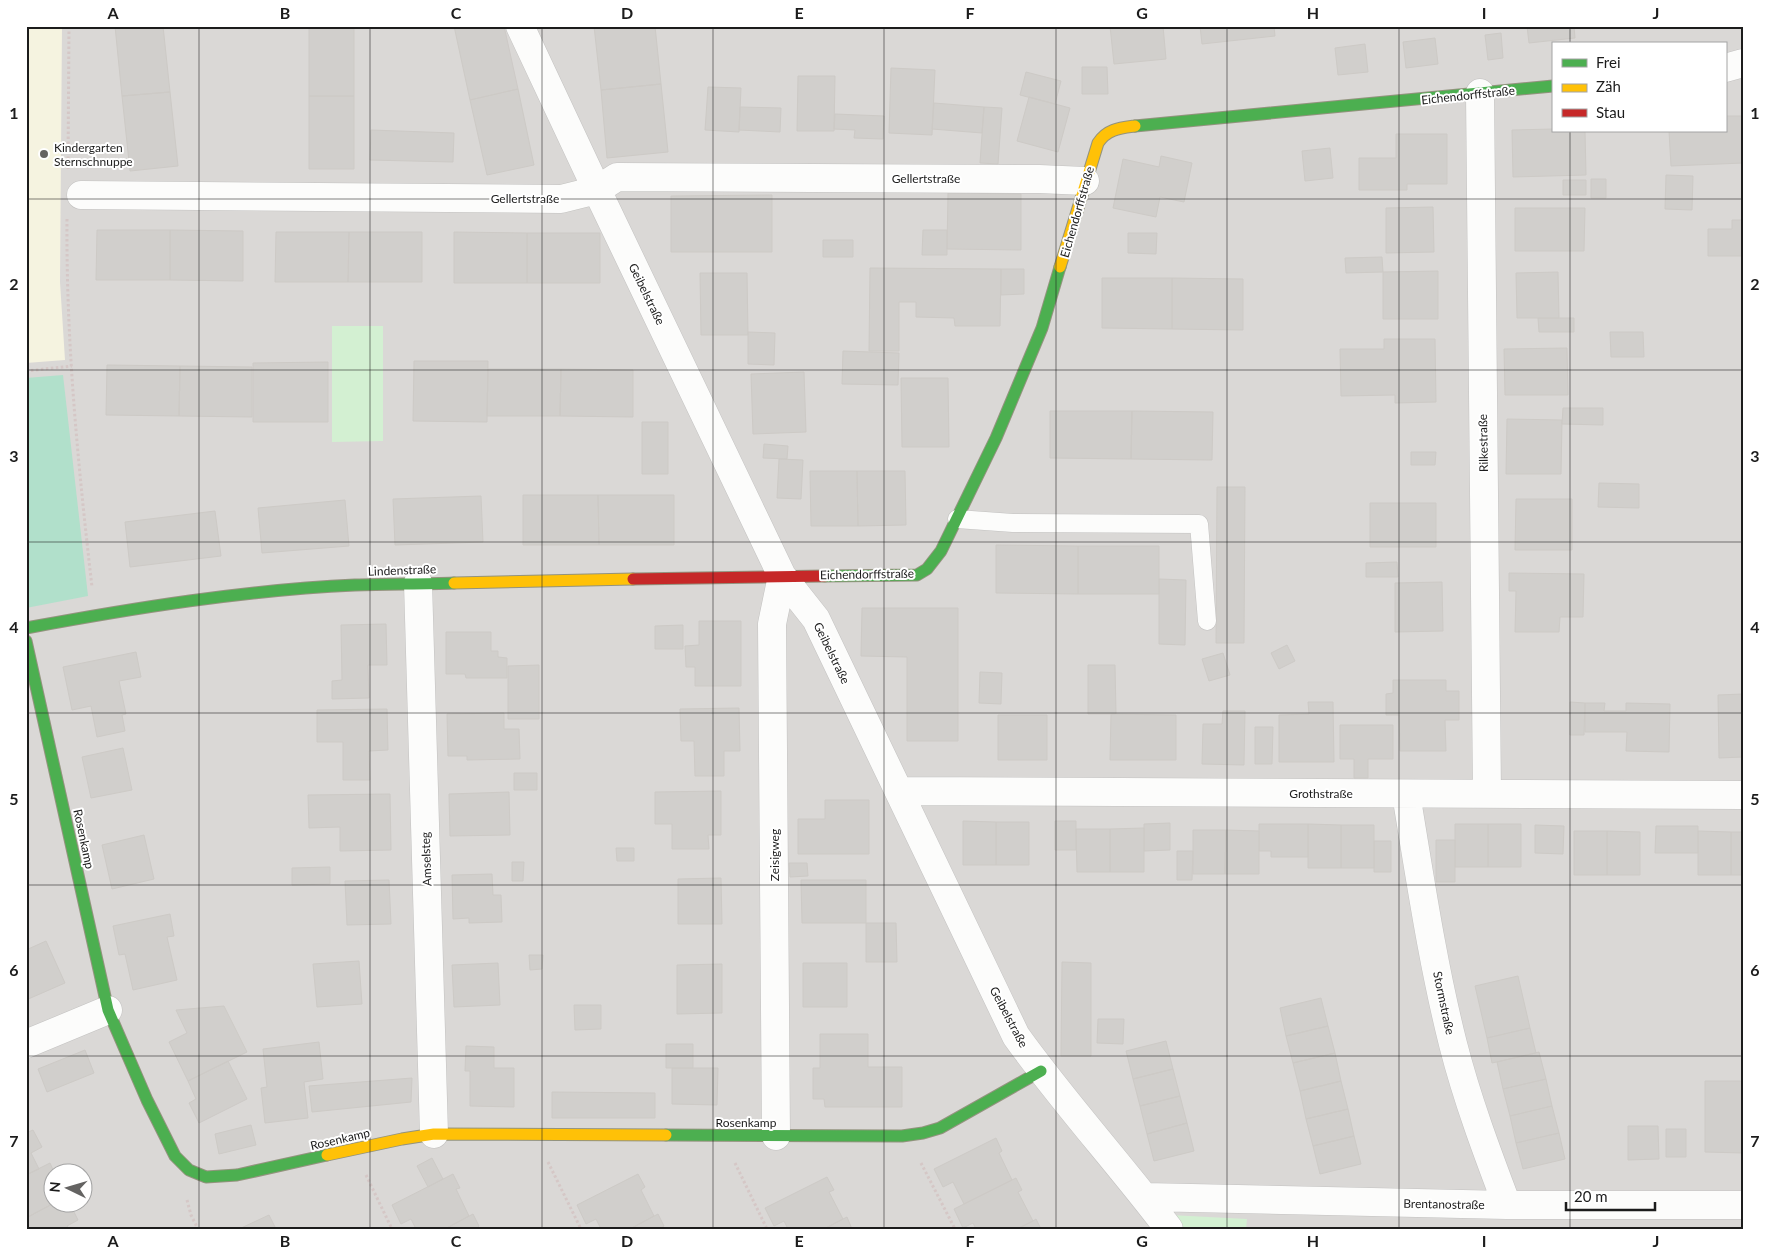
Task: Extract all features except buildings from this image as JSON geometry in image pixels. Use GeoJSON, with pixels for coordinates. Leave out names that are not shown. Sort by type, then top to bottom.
{"type":"FeatureCollection","features":[{"type":"Feature","properties":{"kind":"street","name":"Geibelstraße"},"geometry":{"type":"LineString","coordinates":[[520,26],[782,576],[816,620],[1016,1036],[1041,1071],[1169,1229]]}},
{"type":"Feature","properties":{"kind":"street"},"geometry":{"type":"LineString","coordinates":[[1726,68],[1743,64]]}},
{"type":"Feature","properties":{"kind":"street","name":"Eichendorffstraße"},"geometry":{"type":"LineString","coordinates":[[782,576],[917,575],[927,569],[941,551],[996,438],[1042,328],[1065,255],[1085,181],[1100,139],[1108,132],[1118,128],[1552,86]]}},
{"type":"Feature","properties":{"kind":"street","name":"Rilkestraße"},"geometry":{"type":"LineString","coordinates":[[1480,93],[1487,793]]}},
{"type":"Feature","properties":{"kind":"street","name":"Gellertstraße"},"geometry":{"type":"LineString","coordinates":[[81,195],[561,199],[597,190],[617,177],[1039,179],[1085,181]]}},
{"type":"Feature","properties":{"kind":"street","name":"Lindenstraße"},"geometry":{"type":"LineString","coordinates":[[26,628],[95,615],[285,590],[418,583],[782,576]]}},
{"type":"Feature","properties":{"kind":"street","name":"Zeisigweg"},"geometry":{"type":"LineString","coordinates":[[776,1136],[772,624],[782,576]]}},
{"type":"Feature","properties":{"kind":"street","name":"Amselsteg"},"geometry":{"type":"LineString","coordinates":[[418,583],[434,1134]]}},
{"type":"Feature","properties":{"kind":"street","name":"Rosenkamp"},"geometry":{"type":"LineString","coordinates":[[26,642],[108,1010],[147,1100],[174,1156],[189,1170],[206,1177],[237,1175],[402,1139],[434,1134],[902,1136],[940,1128],[1041,1071]]}},
{"type":"Feature","properties":{"kind":"street","name":"Grothstraße"},"geometry":{"type":"LineString","coordinates":[[899,791],[1743,795]]}},
{"type":"Feature","properties":{"kind":"street","name":"Stormstraße"},"geometry":{"type":"LineString","coordinates":[[1406,794],[1440,989],[1453,1043],[1468,1098],[1507,1205]]}},
{"type":"Feature","properties":{"kind":"street"},"geometry":{"type":"LineString","coordinates":[[26,1044],[108,1010]]}},
{"type":"Feature","properties":{"kind":"street","name":"Brentanostraße"},"geometry":{"type":"LineString","coordinates":[[1145,1197],[1507,1205],[1743,1205]]}},
{"type":"Feature","properties":{"kind":"lane"},"geometry":{"type":"LineString","coordinates":[[957,519],[1013,523],[1200,524],[1207,621]]}},
{"type":"Feature","properties":{"kind":"path"},"geometry":{"type":"LineString","coordinates":[[69,26],[68,188],[81,195]]}},
{"type":"Feature","properties":{"kind":"path"},"geometry":{"type":"LineString","coordinates":[[81,195],[66,203],[66,278],[81,494],[95,615]]}},
{"type":"Feature","properties":{"kind":"path"},"geometry":{"type":"LineString","coordinates":[[26,370],[72,366]]}},
{"type":"Feature","properties":{"kind":"path"},"geometry":{"type":"LineString","coordinates":[[534,1135],[581,1229]]}},
{"type":"Feature","properties":{"kind":"path"},"geometry":{"type":"LineString","coordinates":[[722,1136],[767,1229]]}},
{"type":"Feature","properties":{"kind":"path"},"geometry":{"type":"LineString","coordinates":[[902,1136],[919,1159],[955,1229]]}},
{"type":"Feature","properties":{"kind":"path"},"geometry":{"type":"LineString","coordinates":[[353,1150],[392,1229]]}},
{"type":"Feature","properties":{"kind":"shaded area"},"geometry":{"type":"Polygon","coordinates":[[[26,26],[1743,26],[1743,1229],[26,1229],[26,26]]]}},
{"type":"Feature","properties":{"kind":"shaded area","name":"Kindergarten Sternschnuppe"},"geometry":{"type":"Polygon","coordinates":[[[26,26],[62,26],[60,282],[65,360],[26,363],[26,26]]]}},
{"type":"Feature","properties":{"kind":"green space"},"geometry":{"type":"Polygon","coordinates":[[[332,326],[383,326],[383,441],[332,442],[332,326]]]}},
{"type":"Feature","properties":{"kind":"green space"},"geometry":{"type":"Polygon","coordinates":[[[63,375],[88,596],[26,608],[26,378],[63,375]]]}},
{"type":"Feature","properties":{"kind":"green space"},"geometry":{"type":"Polygon","coordinates":[[[1170,1215],[1247,1219],[1246,1229],[1180,1229],[1170,1215]]]}},
{"type":"Feature","properties":{"kind":"traffic: fast"},"geometry":{"type":"LineString","coordinates":[[1135,126],[1552,86]]}},
{"type":"Feature","properties":{"kind":"traffic: fast"},"geometry":{"type":"LineString","coordinates":[[825,576],[917,575],[927,569],[941,551],[996,438],[1042,328],[1060,267]]}},
{"type":"Feature","properties":{"kind":"traffic: fast"},"geometry":{"type":"LineString","coordinates":[[26,628],[149,607],[272,591],[355,585],[454,583]]}},
{"type":"Feature","properties":{"kind":"traffic: fast"},"geometry":{"type":"LineString","coordinates":[[26,641],[108,1010],[147,1100],[175,1156],[189,1170],[206,1177],[237,1175],[327,1155]]}},
{"type":"Feature","properties":{"kind":"traffic: fast"},"geometry":{"type":"LineString","coordinates":[[666,1135],[902,1136],[923,1133],[940,1128],[1041,1071]]}},
{"type":"Feature","properties":{"kind":"traffic: slow"},"geometry":{"type":"LineString","coordinates":[[1060,267],[1098,143],[1110,132],[1135,126]]}},
{"type":"Feature","properties":{"kind":"traffic: slow"},"geometry":{"type":"LineString","coordinates":[[454,583],[633,579]]}},
{"type":"Feature","properties":{"kind":"traffic: slow"},"geometry":{"type":"LineString","coordinates":[[327,1155],[434,1134],[666,1135]]}},
{"type":"Feature","properties":{"kind":"traffic: jam"},"geometry":{"type":"LineString","coordinates":[[633,579],[825,576]]}},
{"type":"Feature","properties":{"kind":"place","name":"Kindergarten Sternschnuppe"},"geometry":{"type":"Point","coordinates":[44,154]}}]}
